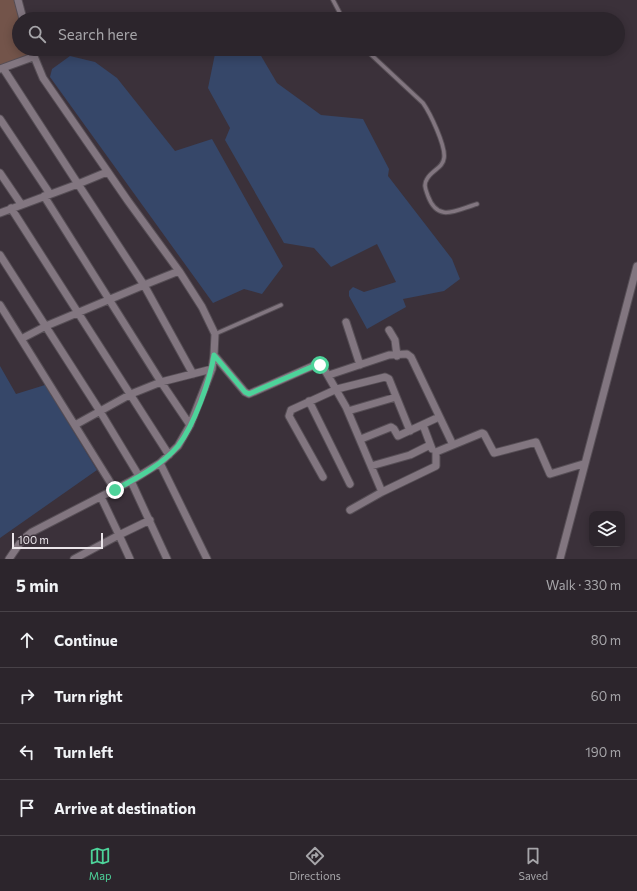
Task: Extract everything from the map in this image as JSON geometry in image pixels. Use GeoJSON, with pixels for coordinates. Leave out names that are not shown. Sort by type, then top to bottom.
{"type":"FeatureCollection","features":[{"type":"Feature","properties":{"kind":"street"},"geometry":{"type":"LineString","coordinates":[[18,0],[21,12]]}},
{"type":"Feature","properties":{"kind":"street"},"geometry":{"type":"LineString","coordinates":[[9,559],[22,540],[32,532],[131,481],[160,463],[178,446],[190,425],[212,369],[215,334],[202,307],[179,271],[107,172],[43,78],[33,57],[2,69],[144,285],[193,374]]}},
{"type":"Feature","properties":{"kind":"street"},"geometry":{"type":"LineString","coordinates":[[0,119],[109,300],[190,425]]}},
{"type":"Feature","properties":{"kind":"street"},"geometry":{"type":"LineString","coordinates":[[0,213],[107,172]]}},
{"type":"Feature","properties":{"kind":"street"},"geometry":{"type":"LineString","coordinates":[[0,173],[21,204]]}},
{"type":"Feature","properties":{"kind":"street"},"geometry":{"type":"LineString","coordinates":[[11,208],[169,455]]}},
{"type":"Feature","properties":{"kind":"street"},"geometry":{"type":"LineString","coordinates":[[0,255],[100,411],[139,476]]}},
{"type":"Feature","properties":{"kind":"street"},"geometry":{"type":"LineString","coordinates":[[560,559],[583,464],[637,266]]}},
{"type":"Feature","properties":{"kind":"street"},"geometry":{"type":"LineString","coordinates":[[22,339],[46,326],[78,312],[179,271]]}},
{"type":"Feature","properties":{"kind":"street"},"geometry":{"type":"LineString","coordinates":[[0,305],[115,490]]}},
{"type":"Feature","properties":{"kind":"street"},"geometry":{"type":"LineString","coordinates":[[346,322],[360,365]]}},
{"type":"Feature","properties":{"kind":"street"},"geometry":{"type":"LineString","coordinates":[[389,330],[395,340],[397,356]]}},
{"type":"Feature","properties":{"kind":"street"},"geometry":{"type":"LineString","coordinates":[[329,375],[389,355],[397,356],[405,354],[411,357],[452,445]]}},
{"type":"Feature","properties":{"kind":"street"},"geometry":{"type":"LineString","coordinates":[[214,355],[245,392],[249,394],[316,365],[324,367],[337,389],[361,439],[382,492]]}},
{"type":"Feature","properties":{"kind":"street"},"geometry":{"type":"LineString","coordinates":[[74,425],[131,394],[162,382],[212,369]]}},
{"type":"Feature","properties":{"kind":"street"},"geometry":{"type":"LineString","coordinates":[[323,477],[289,413],[291,410],[337,389],[385,377],[389,379],[410,431]]}},
{"type":"Feature","properties":{"kind":"street"},"geometry":{"type":"LineString","coordinates":[[348,411],[396,397]]}},
{"type":"Feature","properties":{"kind":"street"},"geometry":{"type":"LineString","coordinates":[[309,402],[350,484]]}},
{"type":"Feature","properties":{"kind":"street"},"geometry":{"type":"LineString","coordinates":[[361,439],[391,428],[394,429],[397,436],[439,417]]}},
{"type":"Feature","properties":{"kind":"street"},"geometry":{"type":"LineString","coordinates":[[350,510],[382,492],[436,466],[437,464],[423,425]]}},
{"type":"Feature","properties":{"kind":"street"},"geometry":{"type":"LineString","coordinates":[[434,455],[436,452],[483,433],[494,453],[536,442],[550,474],[583,464]]}},
{"type":"Feature","properties":{"kind":"street"},"geometry":{"type":"LineString","coordinates":[[372,466],[410,455],[430,445]]}},
{"type":"Feature","properties":{"kind":"street"},"geometry":{"type":"LineString","coordinates":[[160,463],[207,559]]}},
{"type":"Feature","properties":{"kind":"street"},"geometry":{"type":"LineString","coordinates":[[131,481],[167,559]]}},
{"type":"Feature","properties":{"kind":"street"},"geometry":{"type":"LineString","coordinates":[[101,497],[130,559]]}},
{"type":"Feature","properties":{"kind":"street"},"geometry":{"type":"LineString","coordinates":[[74,559],[150,520]]}},
{"type":"Feature","properties":{"kind":"lane"},"geometry":{"type":"LineString","coordinates":[[333,0],[339,12]]}},
{"type":"Feature","properties":{"kind":"lane"},"geometry":{"type":"LineString","coordinates":[[373,56],[423,103],[443,146],[444,157],[440,167],[426,179],[424,187],[432,205],[438,211],[448,213],[477,204]]}},
{"type":"Feature","properties":{"kind":"lane"},"geometry":{"type":"LineString","coordinates":[[215,334],[281,305]]}},
{"type":"Feature","properties":{"kind":"shaded area"},"geometry":{"type":"Polygon","coordinates":[[[0,0],[16,0],[19,12],[12,12],[12,56],[30,57],[0,66],[0,0]]]}},
{"type":"Feature","properties":{"kind":"water"},"geometry":{"type":"Polygon","coordinates":[[[70,56],[95,62],[117,78],[175,151],[212,139],[283,266],[262,294],[244,289],[213,303],[50,77],[52,69],[70,56]]]}},
{"type":"Feature","properties":{"kind":"water"},"geometry":{"type":"Polygon","coordinates":[[[215,56],[261,56],[277,83],[321,115],[363,119],[389,169],[388,176],[452,259],[460,279],[444,291],[403,299],[406,307],[367,329],[349,296],[349,291],[353,287],[364,292],[396,282],[377,244],[331,267],[314,248],[284,243],[225,140],[230,128],[208,88],[215,56]]]}},
{"type":"Feature","properties":{"kind":"water"},"geometry":{"type":"Polygon","coordinates":[[[0,366],[16,394],[45,385],[97,470],[0,538],[0,366]]]}},
{"type":"Feature","properties":{"kind":"route"},"geometry":{"type":"LineString","coordinates":[[115,490],[160,463],[178,446],[190,425],[202,397],[212,369],[214,355],[245,392],[249,394],[316,365],[320,365]]}}]}
